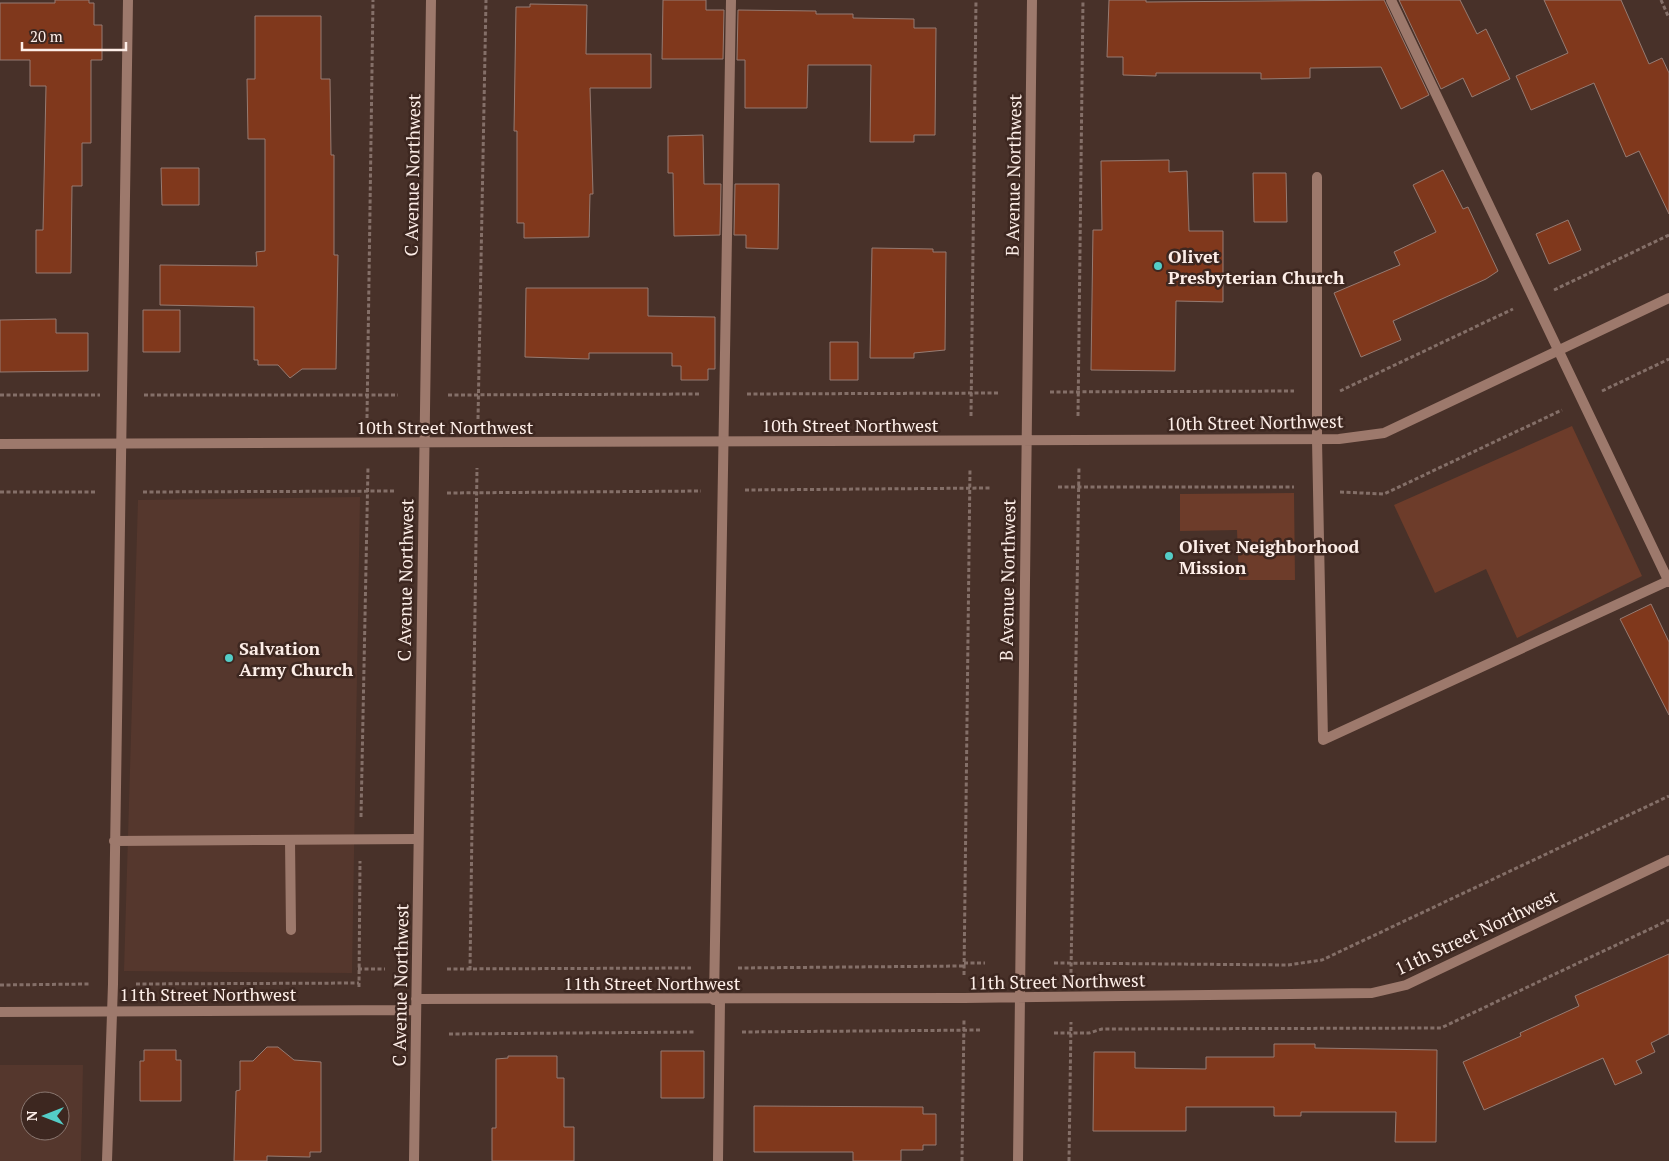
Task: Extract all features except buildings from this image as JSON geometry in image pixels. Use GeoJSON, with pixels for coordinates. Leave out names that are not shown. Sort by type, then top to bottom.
{"type":"FeatureCollection","features":[{"type":"Feature","properties":{"kind":"street"},"geometry":{"type":"LineString","coordinates":[[107,1161],[112,1010],[120,395],[128,0]]}},
{"type":"Feature","properties":{"kind":"street","name":"C Avenue Northwest"},"geometry":{"type":"LineString","coordinates":[[414,1161],[423,443],[431,0]]}},
{"type":"Feature","properties":{"kind":"street"},"geometry":{"type":"LineString","coordinates":[[718,1161],[717,1000],[731,0]]}},
{"type":"Feature","properties":{"kind":"street","name":"B Avenue Northwest"},"geometry":{"type":"LineString","coordinates":[[1018,1161],[1025,441],[1032,0]]}},
{"type":"Feature","properties":{"kind":"street"},"geometry":{"type":"LineString","coordinates":[[1317,177],[1317,440],[1323,740],[1669,581],[1391,0]]}},
{"type":"Feature","properties":{"kind":"street","name":"10th Street Northwest"},"geometry":{"type":"LineString","coordinates":[[0,444],[1339,439],[1384,433],[1669,298]]}},
{"type":"Feature","properties":{"kind":"street"},"geometry":{"type":"LineString","coordinates":[[114,841],[418,839]]}},
{"type":"Feature","properties":{"kind":"street"},"geometry":{"type":"LineString","coordinates":[[290,840],[290,930]]}},
{"type":"Feature","properties":{"kind":"street","name":"11th Street Northwest"},"geometry":{"type":"LineString","coordinates":[[416,999],[717,1000],[1372,993],[1406,984],[1669,860]]}},
{"type":"Feature","properties":{"kind":"street","name":"11th Street Northwest"},"geometry":{"type":"LineString","coordinates":[[0,1012],[416,1010]]}},
{"type":"Feature","properties":{"kind":"path"},"geometry":{"type":"LineString","coordinates":[[367,418],[373,0]]}},
{"type":"Feature","properties":{"kind":"path"},"geometry":{"type":"LineString","coordinates":[[478,419],[486,0]]}},
{"type":"Feature","properties":{"kind":"path"},"geometry":{"type":"LineString","coordinates":[[971,416],[976,0]]}},
{"type":"Feature","properties":{"kind":"path"},"geometry":{"type":"LineString","coordinates":[[1078,416],[1083,0]]}},
{"type":"Feature","properties":{"kind":"path"},"geometry":{"type":"LineString","coordinates":[[1660,0],[1669,18]]}},
{"type":"Feature","properties":{"kind":"path"},"geometry":{"type":"LineString","coordinates":[[1050,392],[1343,391],[1669,235]]}},
{"type":"Feature","properties":{"kind":"path"},"geometry":{"type":"LineString","coordinates":[[0,395],[398,395]]}},
{"type":"Feature","properties":{"kind":"path"},"geometry":{"type":"LineString","coordinates":[[359,988],[360,840],[368,465]]}},
{"type":"Feature","properties":{"kind":"path"},"geometry":{"type":"LineString","coordinates":[[1071,973],[1079,466]]}},
{"type":"Feature","properties":{"kind":"path"},"geometry":{"type":"LineString","coordinates":[[470,975],[477,468]]}},
{"type":"Feature","properties":{"kind":"path"},"geometry":{"type":"LineString","coordinates":[[964,979],[970,468]]}},
{"type":"Feature","properties":{"kind":"path"},"geometry":{"type":"LineString","coordinates":[[0,492],[396,491]]}},
{"type":"Feature","properties":{"kind":"path"},"geometry":{"type":"LineString","coordinates":[[1054,963],[1288,965],[1322,960],[1669,796]]}},
{"type":"Feature","properties":{"kind":"path"},"geometry":{"type":"LineString","coordinates":[[964,963],[985,962]]}},
{"type":"Feature","properties":{"kind":"path"},"geometry":{"type":"LineString","coordinates":[[358,969],[385,970]]}},
{"type":"Feature","properties":{"kind":"path"},"geometry":{"type":"LineString","coordinates":[[0,984],[359,983]]}},
{"type":"Feature","properties":{"kind":"path"},"geometry":{"type":"LineString","coordinates":[[962,1161],[964,1019]]}},
{"type":"Feature","properties":{"kind":"path"},"geometry":{"type":"LineString","coordinates":[[1069,1161],[1071,1022]]}},
{"type":"Feature","properties":{"kind":"shaded area"},"geometry":{"type":"Polygon","coordinates":[[[1572,426],[1642,576],[1517,638],[1486,569],[1435,593],[1394,505],[1572,426]]]}},
{"type":"Feature","properties":{"kind":"shaded area"},"geometry":{"type":"Polygon","coordinates":[[[1294,493],[1295,580],[1239,580],[1237,530],[1180,531],[1180,494],[1294,493]]]}},
{"type":"Feature","properties":{"kind":"shaded area"},"geometry":{"type":"Polygon","coordinates":[[[360,497],[352,973],[124,971],[138,500],[360,497]]]}},
{"type":"Feature","properties":{"kind":"shaded area"},"geometry":{"type":"Polygon","coordinates":[[[0,1065],[83,1065],[81,1161],[0,1161],[0,1065]]]}},
{"type":"Feature","properties":{"kind":"place","name":"Olivet Presbyterian Church"},"geometry":{"type":"Point","coordinates":[1158,266]}},
{"type":"Feature","properties":{"kind":"place","name":"Olivet Neighborhood Mission"},"geometry":{"type":"Point","coordinates":[1169,556]}},
{"type":"Feature","properties":{"kind":"place","name":"Salvation Army Church"},"geometry":{"type":"Point","coordinates":[229,658]}}]}
